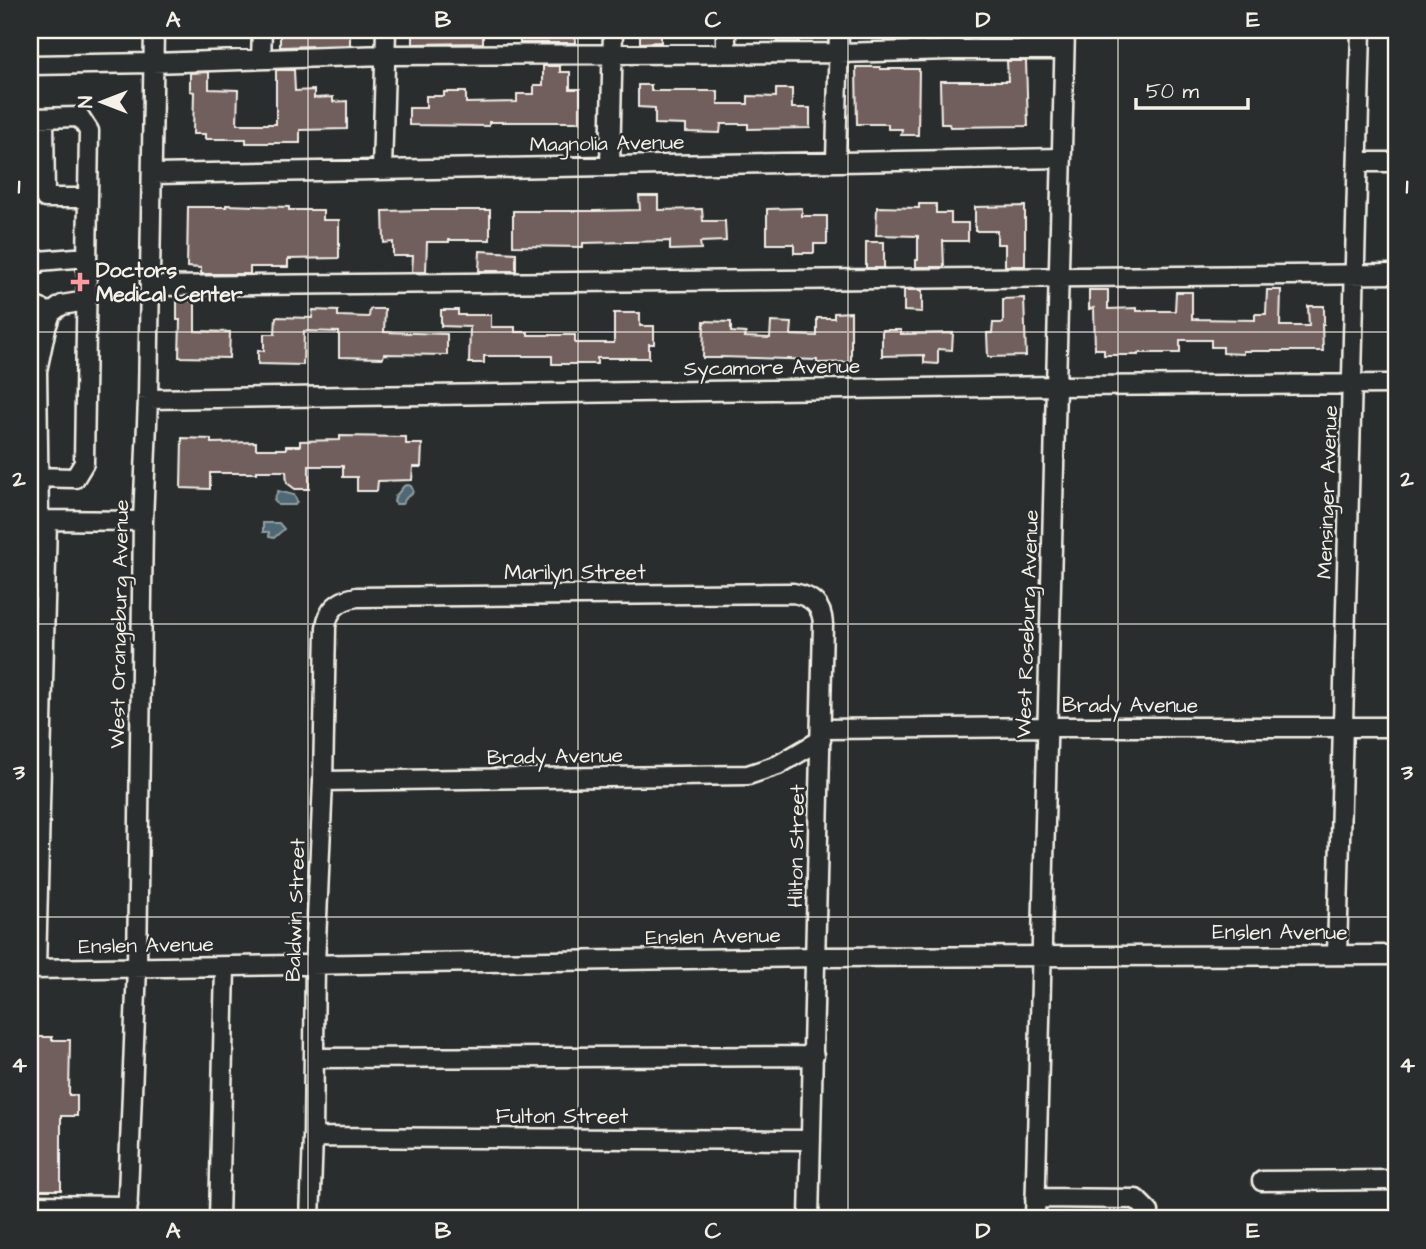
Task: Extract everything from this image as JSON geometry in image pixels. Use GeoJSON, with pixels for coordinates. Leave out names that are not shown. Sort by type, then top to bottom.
{"type":"FeatureCollection","features":[{"type":"Feature","properties":{"kind":"street","name":"West Orangeburg Avenue"},"geometry":{"type":"LineString","coordinates":[[127,1212],[137,967],[154,30]]}},
{"type":"Feature","properties":{"kind":"street"},"geometry":{"type":"LineString","coordinates":[[261,58],[262,30]]}},
{"type":"Feature","properties":{"kind":"street"},"geometry":{"type":"LineString","coordinates":[[382,170],[386,30]]}},
{"type":"Feature","properties":{"kind":"street"},"geometry":{"type":"LineString","coordinates":[[610,166],[613,30]]}},
{"type":"Feature","properties":{"kind":"street"},"geometry":{"type":"LineString","coordinates":[[726,30],[726,53]]}},
{"type":"Feature","properties":{"kind":"street"},"geometry":{"type":"LineString","coordinates":[[836,162],[839,30]]}},
{"type":"Feature","properties":{"kind":"street"},"geometry":{"type":"LineString","coordinates":[[951,50],[952,30]]}},
{"type":"Feature","properties":{"kind":"street","name":"West Roseburg Avenue"},"geometry":{"type":"LineString","coordinates":[[1035,1219],[1065,30]]}},
{"type":"Feature","properties":{"kind":"street","name":"Mensinger Avenue"},"geometry":{"type":"LineString","coordinates":[[1337,955],[1361,30]]}},
{"type":"Feature","properties":{"kind":"street"},"geometry":{"type":"LineString","coordinates":[[30,65],[153,64],[385,55],[1064,50]]}},
{"type":"Feature","properties":{"kind":"street"},"geometry":{"type":"LineString","coordinates":[[35,477],[75,478],[83,463],[87,257],[88,198],[89,131],[80,117],[37,118],[45,198],[88,198]]}},
{"type":"Feature","properties":{"kind":"street","name":"Magnolia Avenue"},"geometry":{"type":"LineString","coordinates":[[153,174],[1062,158]]}},
{"type":"Feature","properties":{"kind":"street"},"geometry":{"type":"LineString","coordinates":[[1358,162],[1396,162]]}},
{"type":"Feature","properties":{"kind":"street"},"geometry":{"type":"LineString","coordinates":[[30,271],[39,261],[87,257]]}},
{"type":"Feature","properties":{"kind":"street"},"geometry":{"type":"LineString","coordinates":[[150,286],[1396,274]]}},
{"type":"Feature","properties":{"kind":"street"},"geometry":{"type":"LineString","coordinates":[[30,298],[33,306],[51,313]]}},
{"type":"Feature","properties":{"kind":"street"},"geometry":{"type":"LineString","coordinates":[[33,970],[39,520],[35,477],[37,371],[51,313],[62,305],[86,301]]}},
{"type":"Feature","properties":{"kind":"street","name":"Sycamore Avenue"},"geometry":{"type":"LineString","coordinates":[[148,399],[1396,384]]}},
{"type":"Feature","properties":{"kind":"street"},"geometry":{"type":"LineString","coordinates":[[39,520],[143,521]]}},
{"type":"Feature","properties":{"kind":"street","name":"Marilyn Street"},"geometry":{"type":"LineString","coordinates":[[335,605],[347,598],[357,597],[779,593],[803,595],[814,602]]}},
{"type":"Feature","properties":{"kind":"street","name":"Hilton Street"},"geometry":{"type":"LineString","coordinates":[[809,1219],[823,624],[820,609],[814,602]]}},
{"type":"Feature","properties":{"kind":"street","name":"Baldwin Street"},"geometry":{"type":"LineString","coordinates":[[310,1219],[326,627],[335,605]]}},
{"type":"Feature","properties":{"kind":"street","name":"Brady Avenue"},"geometry":{"type":"LineString","coordinates":[[323,781],[748,775],[778,765],[821,735],[1047,727],[1396,727]]}},
{"type":"Feature","properties":{"kind":"street","name":"Enslen Avenue"},"geometry":{"type":"LineString","coordinates":[[33,970],[816,957],[1396,954]]}},
{"type":"Feature","properties":{"kind":"street"},"geometry":{"type":"LineString","coordinates":[[219,1219],[225,967]]}},
{"type":"Feature","properties":{"kind":"street"},"geometry":{"type":"LineString","coordinates":[[314,1058],[814,1056]]}},
{"type":"Feature","properties":{"kind":"street","name":"Fulton Street"},"geometry":{"type":"LineString","coordinates":[[313,1137],[811,1140]]}},
{"type":"Feature","properties":{"kind":"street"},"geometry":{"type":"LineString","coordinates":[[1262,1181],[1396,1180]]}},
{"type":"Feature","properties":{"kind":"street"},"geometry":{"type":"LineString","coordinates":[[1035,1198],[1136,1199],[1149,1212],[1149,1219]]}},
{"type":"Feature","properties":{"kind":"street"},"geometry":{"type":"LineString","coordinates":[[30,1206],[127,1212]]}},
{"type":"Feature","properties":{"kind":"water"},"geometry":{"type":"Polygon","coordinates":[[[408,485],[413,490],[412,494],[402,504],[396,504],[395,497],[408,485]]]}},
{"type":"Feature","properties":{"kind":"water"},"geometry":{"type":"Polygon","coordinates":[[[278,491],[294,495],[297,501],[295,505],[278,505],[274,500],[278,491]]]}},
{"type":"Feature","properties":{"kind":"water"},"geometry":{"type":"Polygon","coordinates":[[[263,523],[279,523],[284,529],[274,538],[269,537],[269,532],[263,532],[263,523]]]}},
{"type":"Feature","properties":{"kind":"building"},"geometry":{"type":"Polygon","coordinates":[[[295,30],[350,30],[350,45],[280,47],[280,33],[295,33],[295,30]]]}},
{"type":"Feature","properties":{"kind":"building"},"geometry":{"type":"Polygon","coordinates":[[[413,30],[483,30],[483,43],[413,44],[413,30]]]}},
{"type":"Feature","properties":{"kind":"building"},"geometry":{"type":"Polygon","coordinates":[[[519,30],[575,30],[576,43],[520,43],[519,30]]]}},
{"type":"Feature","properties":{"kind":"building"},"geometry":{"type":"Polygon","coordinates":[[[640,30],[661,30],[661,42],[640,43],[640,30]]]}},
{"type":"Feature","properties":{"kind":"building"},"geometry":{"type":"Polygon","coordinates":[[[778,30],[799,30],[799,42],[778,42],[778,30]]]}},
{"type":"Feature","properties":{"kind":"building"},"geometry":{"type":"Polygon","coordinates":[[[988,30],[1029,30],[1028,39],[988,39],[988,30]]]}},
{"type":"Feature","properties":{"kind":"building"},"geometry":{"type":"Polygon","coordinates":[[[1007,61],[1026,61],[1028,126],[950,127],[949,124],[941,124],[940,81],[1008,81],[1007,61]]]}},
{"type":"Feature","properties":{"kind":"building"},"geometry":{"type":"Polygon","coordinates":[[[543,66],[560,66],[560,72],[570,72],[570,89],[580,89],[580,122],[489,122],[489,126],[409,125],[409,108],[426,108],[426,96],[444,96],[444,92],[466,92],[466,103],[517,102],[517,94],[534,94],[534,85],[543,85],[543,66]]]}},
{"type":"Feature","properties":{"kind":"building"},"geometry":{"type":"Polygon","coordinates":[[[856,67],[919,69],[918,135],[901,135],[902,129],[888,129],[888,124],[857,124],[856,67]]]}},
{"type":"Feature","properties":{"kind":"building"},"geometry":{"type":"Polygon","coordinates":[[[276,70],[294,70],[295,91],[314,90],[314,98],[333,97],[333,102],[347,101],[347,129],[300,130],[300,143],[246,143],[246,139],[205,139],[205,134],[193,134],[194,92],[190,91],[190,73],[209,72],[209,89],[238,90],[237,124],[276,124],[276,70]]]}},
{"type":"Feature","properties":{"kind":"building"},"geometry":{"type":"Polygon","coordinates":[[[638,85],[651,85],[651,91],[718,91],[718,104],[748,104],[748,96],[776,97],[776,89],[792,89],[792,108],[810,108],[810,128],[748,129],[748,124],[721,124],[720,133],[686,132],[686,125],[655,124],[655,108],[638,107],[638,85]]]}},
{"type":"Feature","properties":{"kind":"building"},"geometry":{"type":"Polygon","coordinates":[[[639,196],[658,196],[658,210],[702,209],[703,221],[725,221],[726,241],[700,242],[701,249],[670,250],[670,241],[583,243],[583,247],[513,246],[513,211],[640,210],[639,196]]]}},
{"type":"Feature","properties":{"kind":"building"},"geometry":{"type":"Polygon","coordinates":[[[919,204],[936,204],[936,213],[951,213],[951,223],[968,223],[968,241],[943,241],[944,267],[916,267],[918,236],[876,235],[877,207],[919,208],[919,204]]]}},
{"type":"Feature","properties":{"kind":"building"},"geometry":{"type":"Polygon","coordinates":[[[226,205],[323,210],[323,220],[339,220],[339,258],[288,259],[288,267],[250,267],[250,274],[201,274],[201,268],[187,267],[188,207],[226,205]]]}},
{"type":"Feature","properties":{"kind":"building"},"geometry":{"type":"Polygon","coordinates":[[[1025,206],[1025,266],[1005,266],[1005,244],[997,244],[997,231],[975,231],[975,207],[1025,206]]]}},
{"type":"Feature","properties":{"kind":"building"},"geometry":{"type":"Polygon","coordinates":[[[802,208],[802,216],[827,216],[827,244],[814,244],[814,253],[794,253],[794,244],[767,244],[767,209],[802,208]]]}},
{"type":"Feature","properties":{"kind":"building"},"geometry":{"type":"Polygon","coordinates":[[[490,210],[490,240],[427,242],[426,272],[412,272],[413,256],[393,256],[393,242],[384,243],[383,211],[490,210]]]}},
{"type":"Feature","properties":{"kind":"building"},"geometry":{"type":"Polygon","coordinates":[[[866,242],[884,242],[884,268],[866,268],[866,242]]]}},
{"type":"Feature","properties":{"kind":"building"},"geometry":{"type":"Polygon","coordinates":[[[480,251],[516,253],[516,271],[479,271],[480,251]]]}},
{"type":"Feature","properties":{"kind":"building"},"geometry":{"type":"Polygon","coordinates":[[[904,290],[922,290],[922,312],[904,311],[904,290]]]}},
{"type":"Feature","properties":{"kind":"building"},"geometry":{"type":"Polygon","coordinates":[[[1089,290],[1108,290],[1108,309],[1137,308],[1137,311],[1175,311],[1176,292],[1192,292],[1192,319],[1255,320],[1255,314],[1266,314],[1267,290],[1281,290],[1280,326],[1309,326],[1308,306],[1324,306],[1323,351],[1223,353],[1223,347],[1211,347],[1211,340],[1180,340],[1180,353],[1104,355],[1104,349],[1095,349],[1094,308],[1089,309],[1089,290]]]}},
{"type":"Feature","properties":{"kind":"building"},"geometry":{"type":"Polygon","coordinates":[[[1024,298],[1026,356],[988,357],[987,333],[992,333],[993,323],[1003,323],[1003,299],[1024,298]]]}},
{"type":"Feature","properties":{"kind":"building"},"geometry":{"type":"Polygon","coordinates":[[[177,301],[195,301],[195,331],[230,332],[229,358],[179,357],[180,320],[177,320],[177,301]]]}},
{"type":"Feature","properties":{"kind":"building"},"geometry":{"type":"Polygon","coordinates":[[[370,309],[385,309],[384,332],[447,334],[447,355],[384,354],[383,358],[339,357],[339,332],[304,331],[303,365],[258,364],[258,350],[264,351],[264,334],[275,334],[276,317],[312,318],[313,310],[338,311],[338,316],[369,317],[370,309]]]}},
{"type":"Feature","properties":{"kind":"building"},"geometry":{"type":"Polygon","coordinates":[[[441,310],[458,310],[458,315],[491,315],[491,327],[515,327],[515,332],[528,332],[528,335],[575,335],[575,343],[614,343],[614,313],[640,313],[640,326],[654,326],[654,344],[649,344],[649,358],[597,358],[597,364],[552,364],[552,356],[484,356],[484,363],[469,363],[470,327],[441,326],[441,310]]]}},
{"type":"Feature","properties":{"kind":"building"},"geometry":{"type":"Polygon","coordinates":[[[851,312],[851,362],[703,358],[704,321],[731,322],[731,332],[746,333],[745,337],[770,338],[771,322],[792,323],[791,335],[817,336],[817,318],[834,318],[834,313],[851,312]]]}},
{"type":"Feature","properties":{"kind":"building"},"geometry":{"type":"Polygon","coordinates":[[[882,330],[901,330],[901,334],[953,333],[952,350],[938,349],[938,364],[924,363],[924,355],[882,356],[882,330]]]}},
{"type":"Feature","properties":{"kind":"building"},"geometry":{"type":"Polygon","coordinates":[[[340,436],[406,437],[406,444],[422,444],[421,467],[413,467],[412,480],[378,481],[377,491],[357,491],[357,477],[343,477],[343,466],[309,466],[309,489],[295,489],[287,483],[286,471],[210,473],[210,489],[181,488],[182,438],[211,439],[211,443],[256,442],[256,449],[286,449],[286,446],[300,446],[300,441],[340,440],[340,436]]]}},
{"type":"Feature","properties":{"kind":"building"},"geometry":{"type":"Polygon","coordinates":[[[33,1037],[70,1040],[69,1095],[77,1095],[77,1116],[61,1116],[61,1190],[30,1190],[30,1047],[33,1047],[33,1037]]]}},
{"type":"Feature","properties":{"kind":"place","name":"Doctors Medical Center"},"geometry":{"type":"Point","coordinates":[80,282]}}]}
